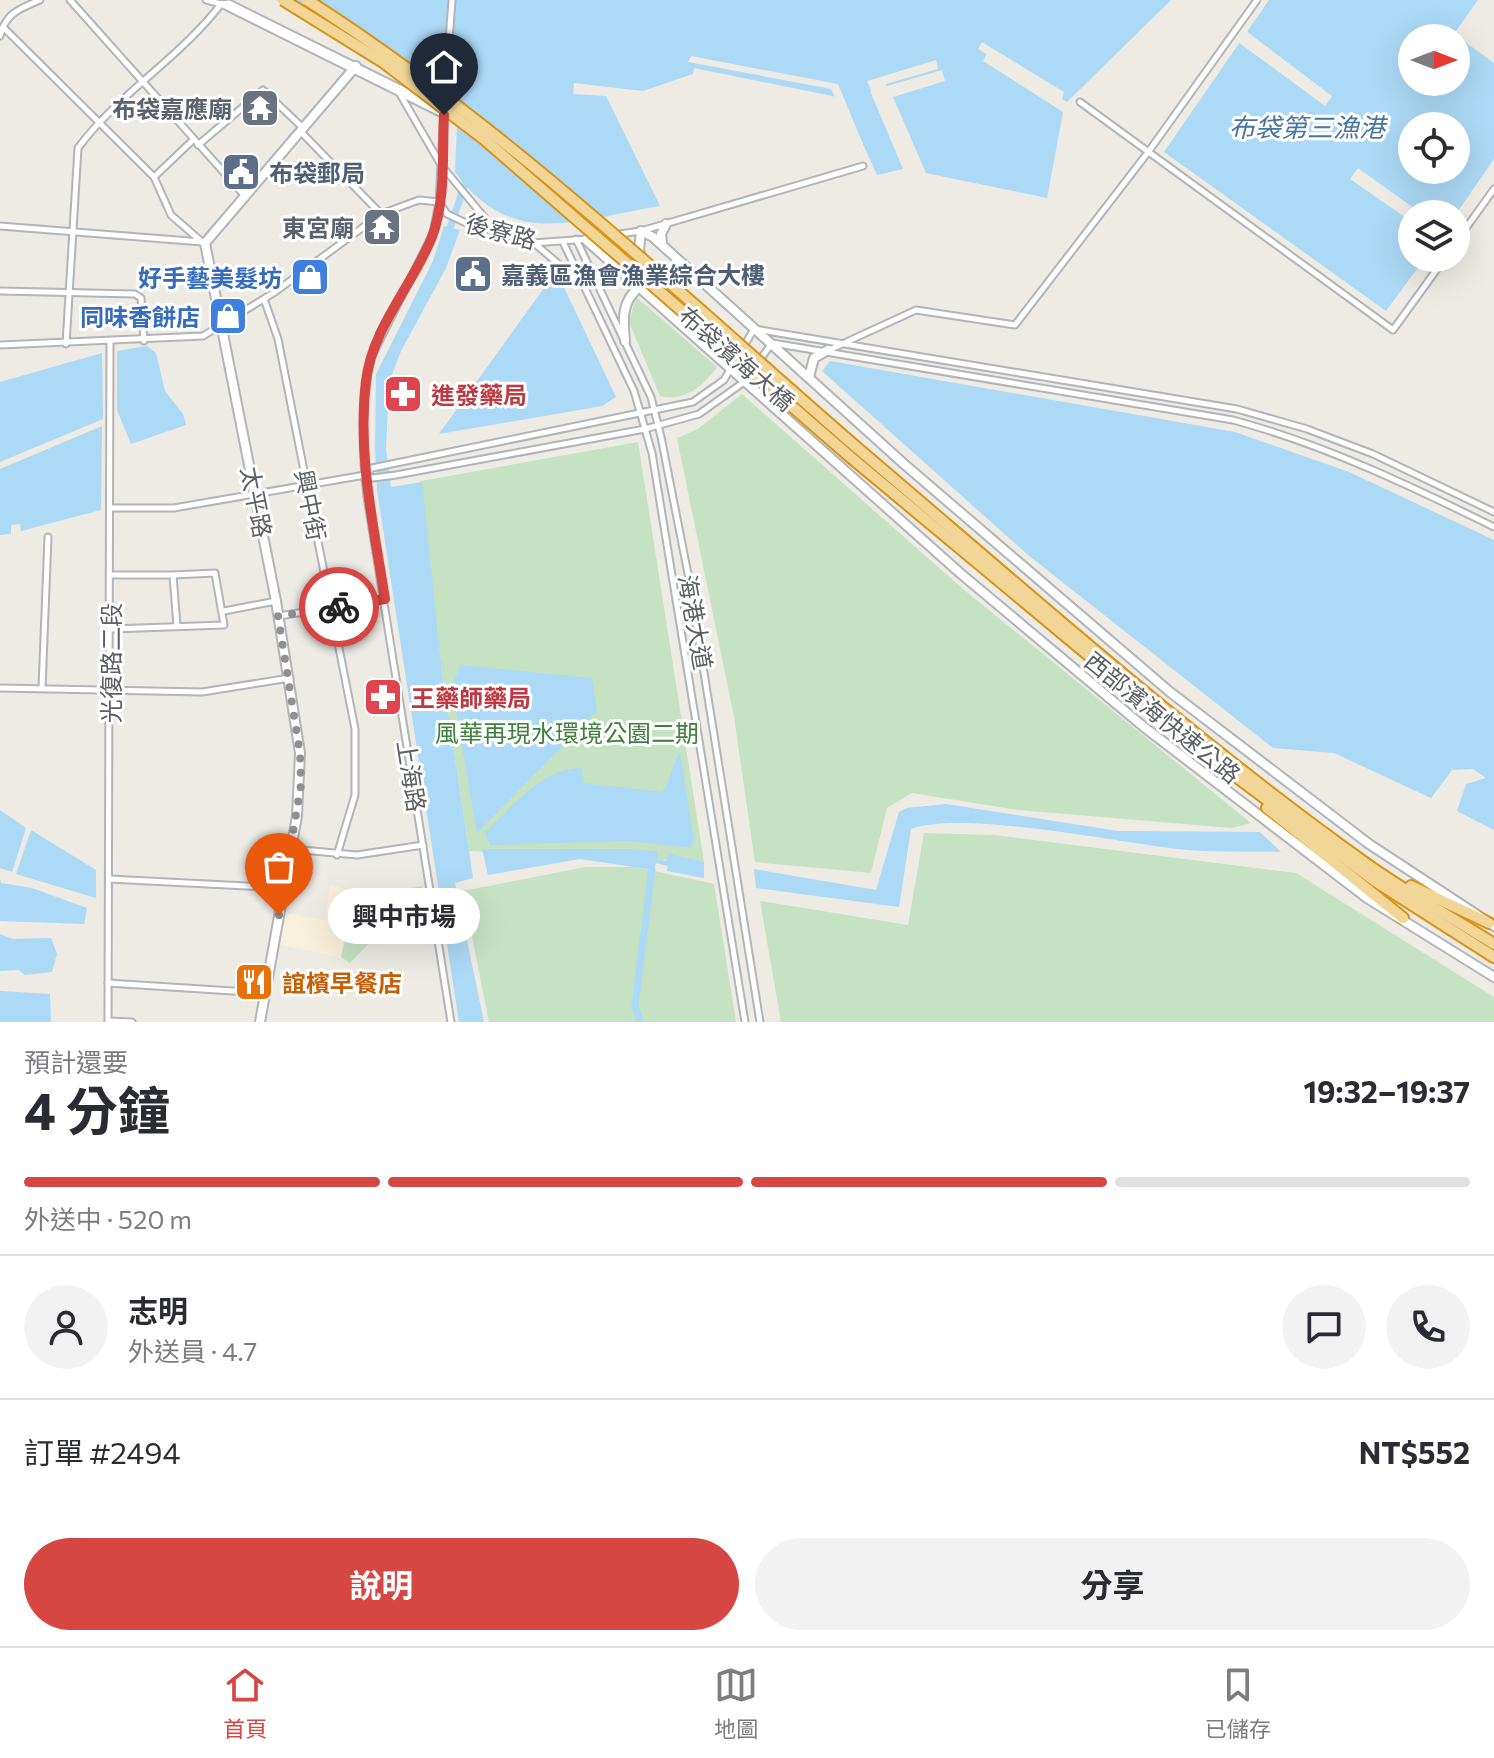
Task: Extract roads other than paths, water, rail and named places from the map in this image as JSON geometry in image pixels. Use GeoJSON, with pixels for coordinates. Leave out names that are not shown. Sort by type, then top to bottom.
{"type":"FeatureCollection","features":[{"type":"Feature","properties":{"kind":"highway","name":"布袋濱海大橋"},"geometry":{"type":"LineString","coordinates":[[283,0],[383,62],[484,139],[852,451]]}},
{"type":"Feature","properties":{"kind":"highway","name":"布袋濱海大橋"},"geometry":{"type":"LineString","coordinates":[[307,0],[376,45],[541,172],[852,451]]}},
{"type":"Feature","properties":{"kind":"highway","name":"西部濱海快速公路"},"geometry":{"type":"LineString","coordinates":[[852,451],[1218,763],[1375,881],[1494,957]]}},
{"type":"Feature","properties":{"kind":"highway","name":"西部濱海快速公路"},"geometry":{"type":"LineString","coordinates":[[852,451],[1172,714],[1362,861],[1494,944]]}},
{"type":"Feature","properties":{"kind":"highway"},"geometry":{"type":"LineString","coordinates":[[1218,763],[1259,802],[1403,918]]}},
{"type":"Feature","properties":{"kind":"highway"},"geometry":{"type":"LineString","coordinates":[[1272,791],[1391,874],[1491,925]]}},
{"type":"Feature","properties":{"kind":"street"},"geometry":{"type":"LineString","coordinates":[[0,36],[13,12],[40,0]]}},
{"type":"Feature","properties":{"kind":"street"},"geometry":{"type":"LineString","coordinates":[[70,0],[244,195]]}},
{"type":"Feature","properties":{"kind":"street"},"geometry":{"type":"LineString","coordinates":[[206,0],[221,4],[416,95],[444,115]]}},
{"type":"Feature","properties":{"kind":"street","name":"上海路"},"geometry":{"type":"LineString","coordinates":[[451,1022],[365,475],[366,381],[371,358],[424,254],[433,233],[439,202],[452,0]]}},
{"type":"Feature","properties":{"kind":"street"},"geometry":{"type":"LineString","coordinates":[[809,377],[814,358],[916,310],[1015,325],[1149,151],[1257,0]]}},
{"type":"Feature","properties":{"kind":"street"},"geometry":{"type":"LineString","coordinates":[[66,344],[78,148],[99,123],[200,32],[221,4]]}},
{"type":"Feature","properties":{"kind":"street"},"geometry":{"type":"LineString","coordinates":[[0,226],[202,242],[171,215],[154,177],[3,27]]}},
{"type":"Feature","properties":{"kind":"street"},"geometry":{"type":"LineString","coordinates":[[354,68],[444,115]]}},
{"type":"Feature","properties":{"kind":"street","name":"太平路"},"geometry":{"type":"LineString","coordinates":[[260,1022],[301,785],[290,678],[205,243],[354,68]]}},
{"type":"Feature","properties":{"kind":"street"},"geometry":{"type":"LineString","coordinates":[[198,145],[263,90],[381,214]]}},
{"type":"Feature","properties":{"kind":"street"},"geometry":{"type":"LineString","coordinates":[[399,94],[441,165],[494,229]]}},
{"type":"Feature","properties":{"kind":"street"},"geometry":{"type":"LineString","coordinates":[[1080,102],[1393,330],[1435,272]]}},
{"type":"Feature","properties":{"kind":"street"},"geometry":{"type":"LineString","coordinates":[[154,177],[193,140]]}},
{"type":"Feature","properties":{"kind":"street","name":"後寮路"},"geometry":{"type":"LineString","coordinates":[[0,345],[185,340],[223,327],[381,214],[419,200],[439,202],[447,214],[464,222],[533,243],[563,242],[641,231],[863,166]]}},
{"type":"Feature","properties":{"kind":"street"},"geometry":{"type":"LineString","coordinates":[[1470,222],[1494,189]]}},
{"type":"Feature","properties":{"kind":"street"},"geometry":{"type":"LineString","coordinates":[[662,245],[661,234],[666,224]]}},
{"type":"Feature","properties":{"kind":"street"},"geometry":{"type":"LineString","coordinates":[[655,301],[639,250],[641,231],[662,245],[904,464],[1170,692],[1369,844],[1491,925]]}},
{"type":"Feature","properties":{"kind":"street"},"geometry":{"type":"LineString","coordinates":[[581,239],[640,287],[960,573],[1144,727],[1367,898],[1494,977]]}},
{"type":"Feature","properties":{"kind":"street","name":"海港大道"},"geometry":{"type":"LineString","coordinates":[[581,239],[655,411],[689,579],[760,1022]]}},
{"type":"Feature","properties":{"kind":"street","name":"海港大道"},"geometry":{"type":"LineString","coordinates":[[563,242],[634,391],[664,509],[745,1022]]}},
{"type":"Feature","properties":{"kind":"street"},"geometry":{"type":"LineString","coordinates":[[533,243],[585,287]]}},
{"type":"Feature","properties":{"kind":"street"},"geometry":{"type":"LineString","coordinates":[[625,341],[623,315],[630,293],[640,287]]}},
{"type":"Feature","properties":{"kind":"street"},"geometry":{"type":"LineString","coordinates":[[0,291],[135,294],[141,298],[144,341]]}},
{"type":"Feature","properties":{"kind":"street","name":"興中街"},"geometry":{"type":"LineString","coordinates":[[264,299],[276,326],[355,729],[357,767],[350,816],[337,855]]}},
{"type":"Feature","properties":{"kind":"street"},"geometry":{"type":"LineString","coordinates":[[754,329],[849,342],[1237,409],[1307,429],[1373,454],[1494,512]]}},
{"type":"Feature","properties":{"kind":"street"},"geometry":{"type":"LineString","coordinates":[[365,475],[372,468],[693,402],[724,380],[754,329]]}},
{"type":"Feature","properties":{"kind":"street","name":"光復路二段"},"geometry":{"type":"LineString","coordinates":[[108,1022],[110,342]]}},
{"type":"Feature","properties":{"kind":"street"},"geometry":{"type":"LineString","coordinates":[[772,343],[1233,420],[1277,432],[1366,465],[1494,527]]}},
{"type":"Feature","properties":{"kind":"street"},"geometry":{"type":"LineString","coordinates":[[110,508],[174,508],[365,475],[373,478],[391,476],[658,426],[699,414],[744,382],[772,343]]}},
{"type":"Feature","properties":{"kind":"street"},"geometry":{"type":"LineString","coordinates":[[42,688],[48,537]]}},
{"type":"Feature","properties":{"kind":"street"},"geometry":{"type":"LineString","coordinates":[[110,575],[215,573],[224,611],[224,625],[111,629]]}},
{"type":"Feature","properties":{"kind":"street"},"geometry":{"type":"LineString","coordinates":[[173,575],[177,626]]}},
{"type":"Feature","properties":{"kind":"street"},"geometry":{"type":"LineString","coordinates":[[278,616],[385,599]]}},
{"type":"Feature","properties":{"kind":"street"},"geometry":{"type":"LineString","coordinates":[[224,611],[276,601]]}},
{"type":"Feature","properties":{"kind":"street"},"geometry":{"type":"LineString","coordinates":[[0,688],[202,692],[290,678]]}},
{"type":"Feature","properties":{"kind":"street"},"geometry":{"type":"LineString","coordinates":[[291,849],[337,855],[423,845]]}},
{"type":"Feature","properties":{"kind":"street"},"geometry":{"type":"LineString","coordinates":[[109,879],[284,889]]}},
{"type":"Feature","properties":{"kind":"street"},"geometry":{"type":"LineString","coordinates":[[108,983],[265,993]]}},
{"type":"Feature","properties":{"kind":"street"},"geometry":{"type":"LineString","coordinates":[[108,1022],[132,1022]]}},
{"type":"Feature","properties":{"kind":"water"},"geometry":{"type":"Polygon","coordinates":[[[276,0],[1171,0],[1067,102],[987,54],[983,61],[1063,112],[1047,198],[926,173],[893,97],[945,81],[942,70],[870,91],[903,169],[877,175],[842,98],[694,68],[693,74],[643,91],[574,83],[573,94],[606,96],[660,206],[548,224],[524,221],[500,212],[477,197],[455,172],[459,77],[411,73],[276,0]]]}},
{"type":"Feature","properties":{"kind":"water","name":"布袋第三漁港"},"geometry":{"type":"Polygon","coordinates":[[[1269,0],[1478,0],[1461,24],[1398,24],[1398,96],[1470,96],[1470,46],[1494,63],[1494,159],[1466,200],[1398,200],[1398,272],[1415,272],[1386,311],[1164,152],[1269,0]]]}},
{"type":"Feature","properties":{"kind":"water"},"geometry":{"type":"Polygon","coordinates":[[[444,226],[460,230],[446,268],[401,351],[389,382],[386,449],[391,487],[422,482],[442,672],[473,878],[455,883],[484,1022],[459,1022],[377,490],[376,374],[433,261],[444,226]]]}},
{"type":"Feature","properties":{"kind":"water"},"geometry":{"type":"Polygon","coordinates":[[[559,277],[616,397],[602,406],[439,434],[544,288],[559,277]]]}},
{"type":"Feature","properties":{"kind":"water"},"geometry":{"type":"Polygon","coordinates":[[[147,346],[156,353],[165,391],[183,414],[186,425],[131,444],[117,410],[117,351],[147,346]]]}},
{"type":"Feature","properties":{"kind":"water"},"geometry":{"type":"Polygon","coordinates":[[[102,353],[103,419],[0,462],[0,382],[102,353]]]}},
{"type":"Feature","properties":{"kind":"water"},"geometry":{"type":"Polygon","coordinates":[[[830,361],[1235,432],[1349,472],[1494,540],[1494,830],[1457,811],[1466,784],[1486,778],[1473,769],[1452,770],[1431,798],[1334,753],[1273,748],[1028,555],[822,371],[830,361]]]}},
{"type":"Feature","properties":{"kind":"water"},"geometry":{"type":"Polygon","coordinates":[[[102,426],[101,510],[21,531],[20,524],[11,525],[11,534],[0,535],[0,469],[102,426]]]}},
{"type":"Feature","properties":{"kind":"water"},"geometry":{"type":"Polygon","coordinates":[[[460,665],[592,678],[597,711],[477,833],[452,688],[460,665]]]}},
{"type":"Feature","properties":{"kind":"water"},"geometry":{"type":"Polygon","coordinates":[[[680,753],[694,840],[690,848],[631,841],[490,845],[485,832],[517,801],[554,774],[582,768],[583,783],[662,792],[680,753]]]}},
{"type":"Feature","properties":{"kind":"water"},"geometry":{"type":"Polygon","coordinates":[[[946,804],[1118,831],[1260,832],[1281,852],[1190,850],[1001,825],[934,824],[911,829],[899,907],[756,888],[754,869],[876,890],[899,812],[907,808],[946,804]]]}},
{"type":"Feature","properties":{"kind":"water"},"geometry":{"type":"Polygon","coordinates":[[[0,810],[26,828],[12,872],[0,868],[0,810]]]}},
{"type":"Feature","properties":{"kind":"water"},"geometry":{"type":"Polygon","coordinates":[[[31,830],[96,870],[96,898],[16,874],[31,830]]]}},
{"type":"Feature","properties":{"kind":"water"},"geometry":{"type":"Polygon","coordinates":[[[482,849],[634,849],[658,852],[657,859],[666,861],[668,854],[704,862],[704,878],[667,871],[668,866],[656,863],[654,870],[580,859],[488,875],[482,849]]]}},
{"type":"Feature","properties":{"kind":"water"},"geometry":{"type":"Polygon","coordinates":[[[0,879],[1,883],[32,888],[87,908],[84,924],[0,921],[0,879]]]}},
{"type":"Feature","properties":{"kind":"water"},"geometry":{"type":"Polygon","coordinates":[[[0,934],[13,939],[51,938],[57,954],[52,972],[25,975],[19,970],[0,971],[0,934]]]}},
{"type":"Feature","properties":{"kind":"water"},"geometry":{"type":"Polygon","coordinates":[[[0,991],[50,994],[51,1022],[0,1022],[0,991]]]}},
{"type":"Feature","properties":{"kind":"waterway"},"geometry":{"type":"LineString","coordinates":[[448,234],[465,184]]}},
{"type":"Feature","properties":{"kind":"waterway"},"geometry":{"type":"LineString","coordinates":[[640,1022],[635,1006],[652,869]]}},
{"type":"Feature","properties":{"kind":"place","name":"布袋嘉應廟"},"geometry":{"type":"Point","coordinates":[260,108]}},
{"type":"Feature","properties":{"kind":"place","name":"布袋郵局"},"geometry":{"type":"Point","coordinates":[241,172]}},
{"type":"Feature","properties":{"kind":"place","name":"東宮廟"},"geometry":{"type":"Point","coordinates":[382,227]}},
{"type":"Feature","properties":{"kind":"place","name":"嘉義區漁會漁業綜合大樓"},"geometry":{"type":"Point","coordinates":[473,274]}},
{"type":"Feature","properties":{"kind":"place","name":"好手藝美髮坊"},"geometry":{"type":"Point","coordinates":[310,277]}},
{"type":"Feature","properties":{"kind":"place","name":"同味香餅店"},"geometry":{"type":"Point","coordinates":[228,316]}},
{"type":"Feature","properties":{"kind":"place","name":"進發藥局"},"geometry":{"type":"Point","coordinates":[403,394]}},
{"type":"Feature","properties":{"kind":"place","name":"王藥師藥局"},"geometry":{"type":"Point","coordinates":[383,697]}},
{"type":"Feature","properties":{"kind":"place","name":"興中市場"},"geometry":{"type":"Point","coordinates":[279,915]}},
{"type":"Feature","properties":{"kind":"place","name":"誼檳早餐店"},"geometry":{"type":"Point","coordinates":[254,982]}},
{"type":"Feature","properties":{"kind":"park label","name":"風華再現水環境公園二期"},"geometry":{"type":"Point","coordinates":[567,732]}}]}
